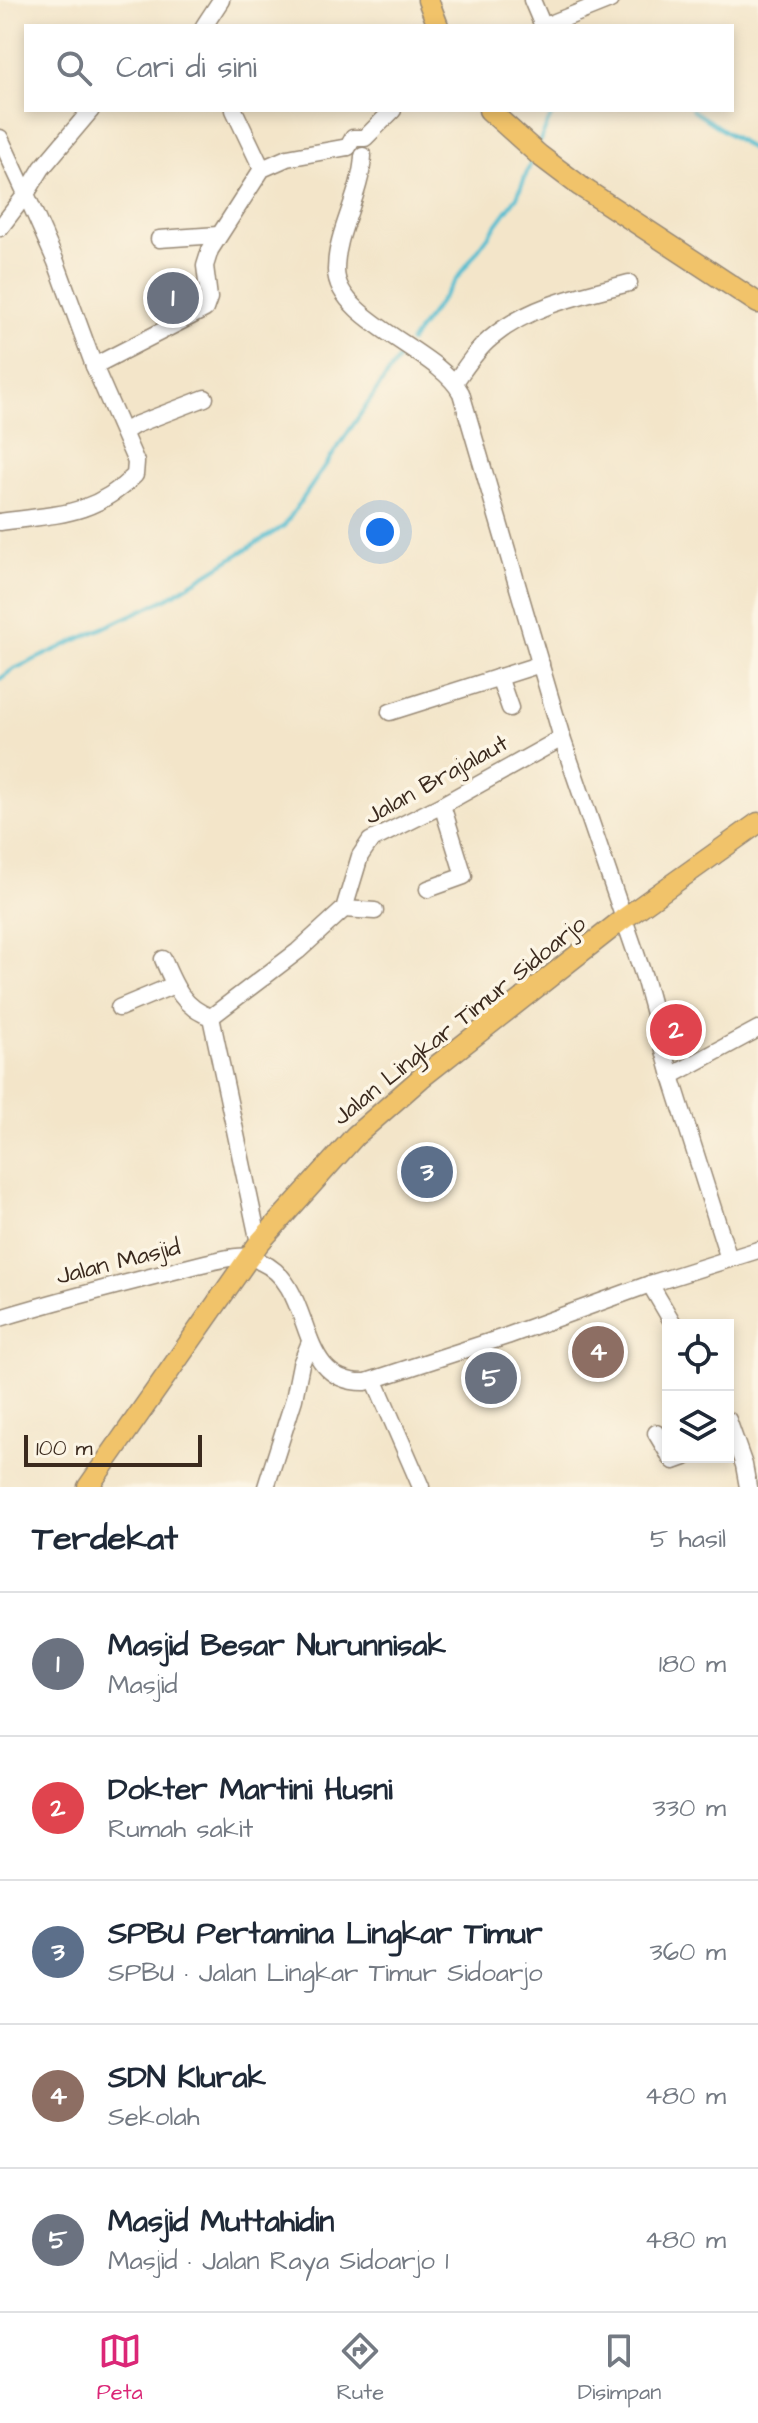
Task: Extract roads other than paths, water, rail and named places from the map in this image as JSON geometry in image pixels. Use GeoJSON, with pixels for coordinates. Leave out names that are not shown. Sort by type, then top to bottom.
{"type":"FeatureCollection","features":[{"type":"Feature","properties":{"kind":"main road"},"geometry":{"type":"LineString","coordinates":[[428,0],[437,24]]}},
{"type":"Feature","properties":{"kind":"main road"},"geometry":{"type":"LineString","coordinates":[[495,117],[580,186],[758,303]]}},
{"type":"Feature","properties":{"kind":"main road","name":"Jalan Lingkar Timur Sidoarjo"},"geometry":{"type":"LineString","coordinates":[[88,1487],[254,1250],[361,1130],[421,1078],[622,920],[758,823]]}},
{"type":"Feature","properties":{"kind":"street"},"geometry":{"type":"LineString","coordinates":[[205,24],[221,0]]}},
{"type":"Feature","properties":{"kind":"street"},"geometry":{"type":"LineString","coordinates":[[532,0],[543,24]]}},
{"type":"Feature","properties":{"kind":"street"},"geometry":{"type":"LineString","coordinates":[[549,24],[610,0]]}},
{"type":"Feature","properties":{"kind":"street"},"geometry":{"type":"LineString","coordinates":[[0,228],[42,168],[89,112]]}},
{"type":"Feature","properties":{"kind":"street"},"geometry":{"type":"LineString","coordinates":[[235,112],[262,169]]}},
{"type":"Feature","properties":{"kind":"street"},"geometry":{"type":"LineString","coordinates":[[94,366],[205,309],[209,298],[205,266],[218,235],[262,169],[287,158],[356,152],[370,147],[365,138],[391,112]]}},
{"type":"Feature","properties":{"kind":"street"},"geometry":{"type":"LineString","coordinates":[[0,138],[56,262],[94,366],[136,462],[135,475],[116,493],[98,504],[75,512],[0,522]]}},
{"type":"Feature","properties":{"kind":"street"},"geometry":{"type":"LineString","coordinates":[[356,152],[358,188],[339,246],[336,276],[348,298],[384,330],[452,379],[461,393],[561,732],[622,920],[644,977],[671,1076],[729,1259]]}},
{"type":"Feature","properties":{"kind":"street"},"geometry":{"type":"LineString","coordinates":[[159,239],[218,235]]}},
{"type":"Feature","properties":{"kind":"street"},"geometry":{"type":"LineString","coordinates":[[452,379],[480,348],[504,329],[551,303],[629,283]]}},
{"type":"Feature","properties":{"kind":"street"},"geometry":{"type":"LineString","coordinates":[[124,432],[205,398]]}},
{"type":"Feature","properties":{"kind":"street"},"geometry":{"type":"LineString","coordinates":[[390,712],[541,664]]}},
{"type":"Feature","properties":{"kind":"street"},"geometry":{"type":"LineString","coordinates":[[499,677],[510,708]]}},
{"type":"Feature","properties":{"kind":"street","name":"Jalan Brajalaut"},"geometry":{"type":"LineString","coordinates":[[200,1012],[307,944],[344,909],[360,856],[370,841],[442,805],[561,732]]}},
{"type":"Feature","properties":{"kind":"street"},"geometry":{"type":"LineString","coordinates":[[428,889],[464,876],[442,805]]}},
{"type":"Feature","properties":{"kind":"street"},"geometry":{"type":"LineString","coordinates":[[344,909],[375,911]]}},
{"type":"Feature","properties":{"kind":"street"},"geometry":{"type":"LineString","coordinates":[[163,959],[174,985],[200,1012],[254,1250],[289,1286],[310,1342],[322,1364],[335,1374],[356,1382],[375,1381],[650,1284],[758,1250]]}},
{"type":"Feature","properties":{"kind":"street"},"geometry":{"type":"LineString","coordinates":[[119,1008],[174,985]]}},
{"type":"Feature","properties":{"kind":"street"},"geometry":{"type":"LineString","coordinates":[[671,1076],[758,1029]]}},
{"type":"Feature","properties":{"kind":"street","name":"Jalan Masjid"},"geometry":{"type":"LineString","coordinates":[[0,1318],[76,1295],[254,1250]]}},
{"type":"Feature","properties":{"kind":"street"},"geometry":{"type":"LineString","coordinates":[[650,1284],[670,1319]]}},
{"type":"Feature","properties":{"kind":"street"},"geometry":{"type":"LineString","coordinates":[[266,1487],[310,1342]]}},
{"type":"Feature","properties":{"kind":"street"},"geometry":{"type":"LineString","coordinates":[[375,1381],[421,1487]]}},
{"type":"Feature","properties":{"kind":"street"},"geometry":{"type":"LineString","coordinates":[[656,1433],[662,1443]]}},
{"type":"Feature","properties":{"kind":"street"},"geometry":{"type":"LineString","coordinates":[[734,1445],[748,1487],[758,1484]]}},
{"type":"Feature","properties":{"kind":"waterway"},"geometry":{"type":"LineString","coordinates":[[538,145],[553,112]]}},
{"type":"Feature","properties":{"kind":"waterway"},"geometry":{"type":"LineString","coordinates":[[695,112],[758,153]]}},
{"type":"Feature","properties":{"kind":"waterway"},"geometry":{"type":"LineString","coordinates":[[410,342],[517,197],[533,157]]}},
{"type":"Feature","properties":{"kind":"waterway"},"geometry":{"type":"LineString","coordinates":[[0,679],[12,670],[168,598],[284,526],[405,349]]}},
{"type":"Feature","properties":{"kind":"place","name":"Masjid Besar Nurunnisak"},"geometry":{"type":"Point","coordinates":[173,298]}},
{"type":"Feature","properties":{"kind":"place","name":"Dokter Martini Husni"},"geometry":{"type":"Point","coordinates":[676,1030]}},
{"type":"Feature","properties":{"kind":"place","name":"SPBU Pertamina Lingkar Timur"},"geometry":{"type":"Point","coordinates":[427,1172]}},
{"type":"Feature","properties":{"kind":"place","name":"SDN Klurak"},"geometry":{"type":"Point","coordinates":[598,1352]}},
{"type":"Feature","properties":{"kind":"place","name":"Masjid Muttahidin"},"geometry":{"type":"Point","coordinates":[491,1378]}}]}
